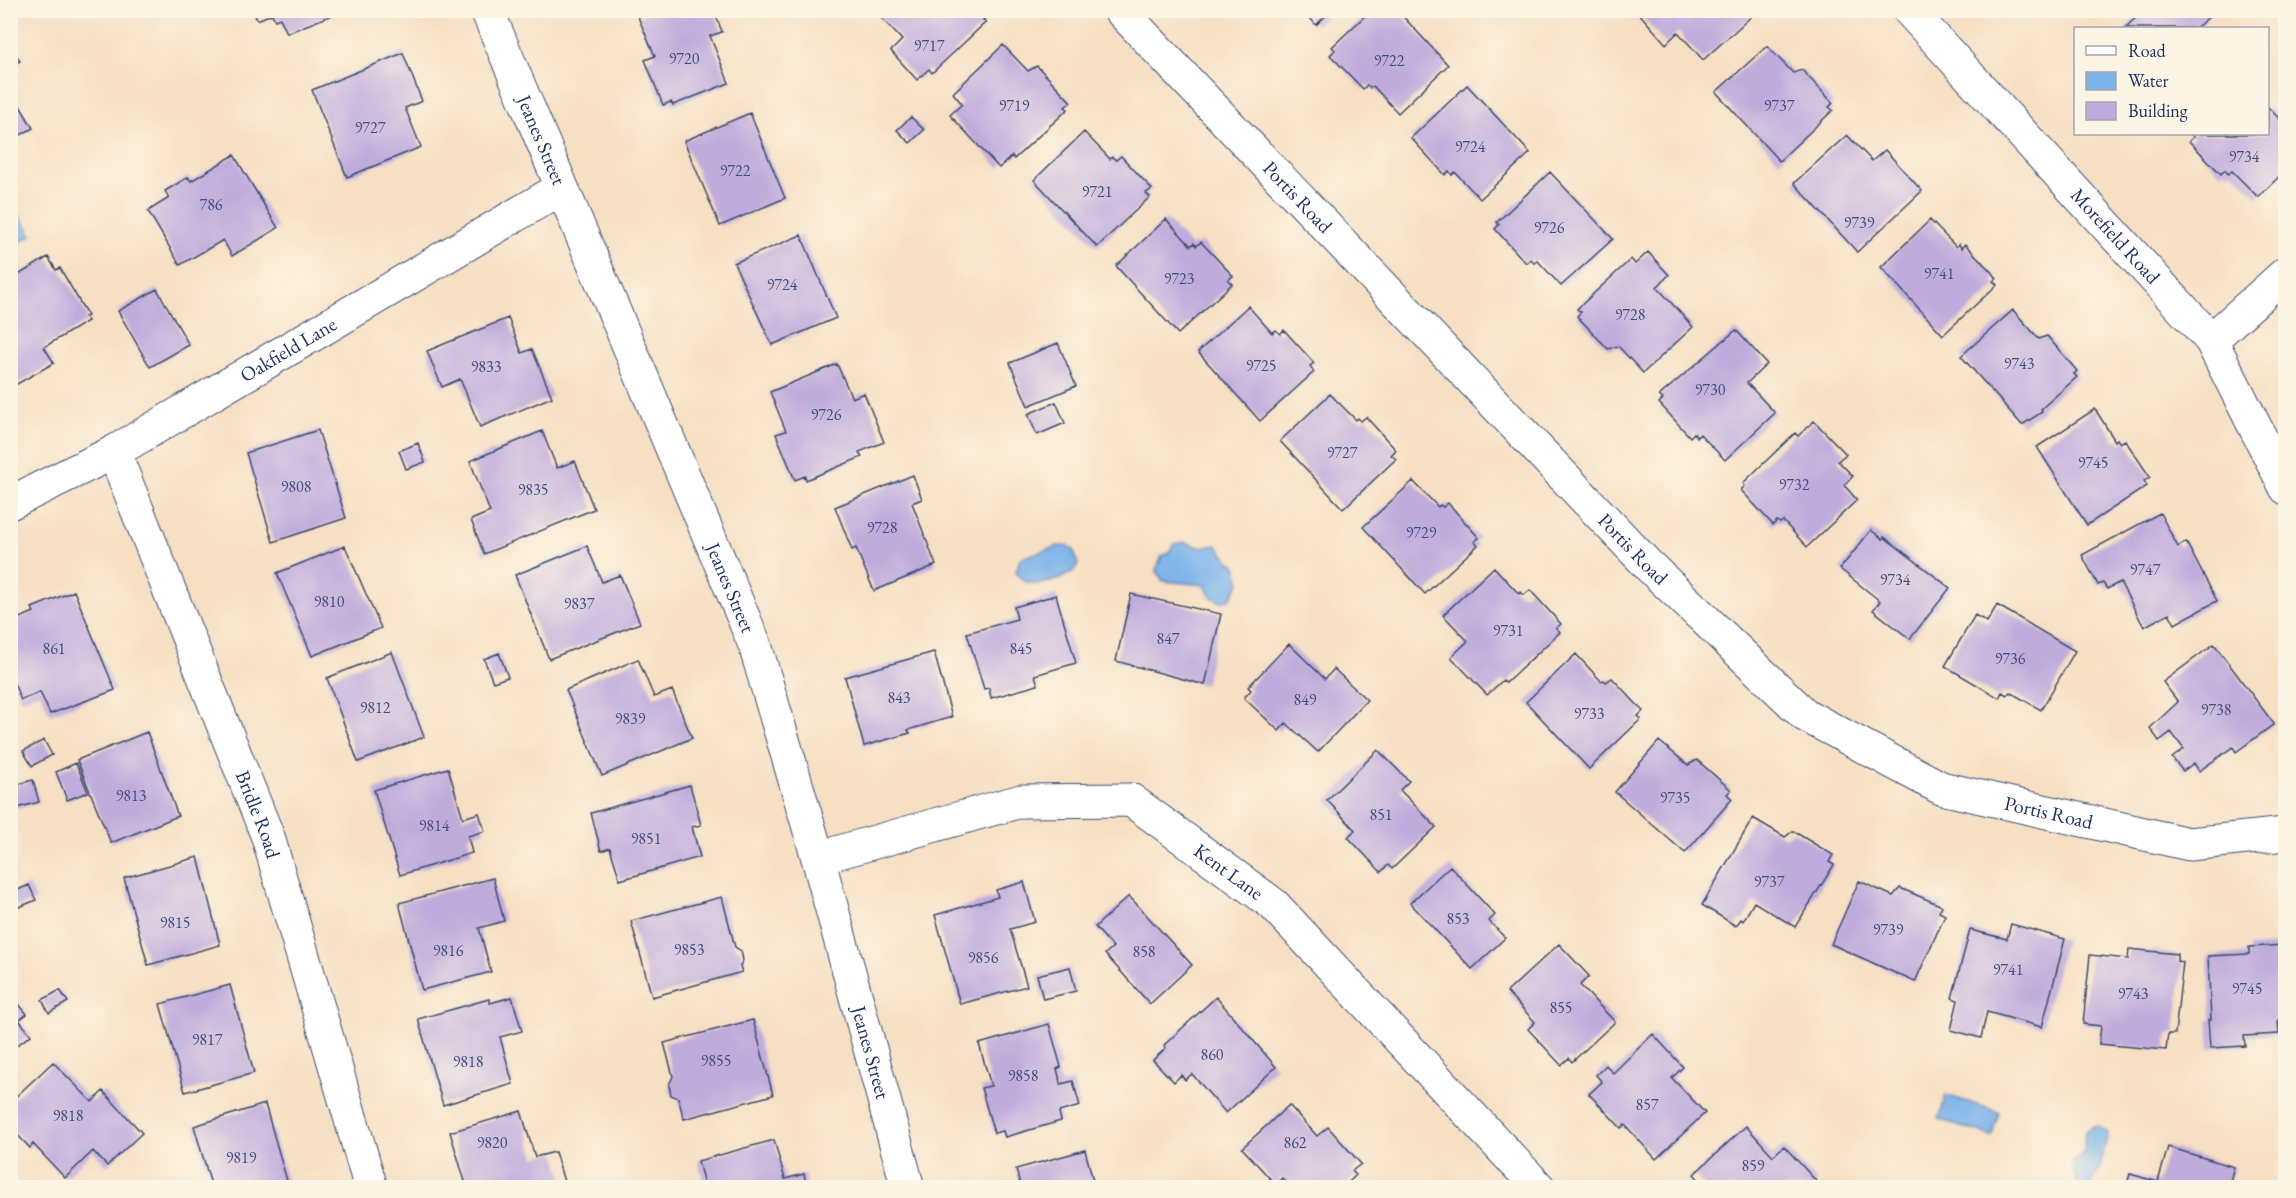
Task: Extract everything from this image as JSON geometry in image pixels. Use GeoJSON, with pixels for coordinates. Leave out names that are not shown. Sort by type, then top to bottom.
{"type":"FeatureCollection","features":[{"type":"Feature","properties":{"kind":"street","name":"Jeanes Street"},"geometry":{"type":"LineString","coordinates":[[487,10],[560,189],[755,645],[818,858],[908,1188]]}},
{"type":"Feature","properties":{"kind":"street","name":"Portis Road"},"geometry":{"type":"LineString","coordinates":[[1120,10],[1649,566],[1805,715],[1941,788],[2189,844],[2286,834]]}},
{"type":"Feature","properties":{"kind":"street","name":"Morefield Road"},"geometry":{"type":"LineString","coordinates":[[1908,10],[2211,340],[2286,488]]}},
{"type":"Feature","properties":{"kind":"street","name":"Oakfield Lane"},"geometry":{"type":"LineString","coordinates":[[10,503],[114,452],[560,189]]}},
{"type":"Feature","properties":{"kind":"street"},"geometry":{"type":"LineString","coordinates":[[2211,340],[2286,273]]}},
{"type":"Feature","properties":{"kind":"street","name":"Bridle Road"},"geometry":{"type":"LineString","coordinates":[[114,452],[268,837],[371,1188]]}},
{"type":"Feature","properties":{"kind":"street","name":"Kent Lane"},"geometry":{"type":"LineString","coordinates":[[818,858],[1021,801],[1131,800],[1273,904],[1539,1188]]}},
{"type":"Feature","properties":{"kind":"water"},"geometry":{"type":"Polygon","coordinates":[[[16,210],[32,235],[11,248],[11,214],[16,210]]]}},
{"type":"Feature","properties":{"kind":"water"},"geometry":{"type":"Polygon","coordinates":[[[1184,542],[1199,547],[1217,545],[1230,562],[1236,565],[1240,582],[1230,599],[1221,602],[1210,596],[1205,585],[1163,581],[1156,570],[1162,556],[1169,553],[1174,544],[1184,542]]]}},
{"type":"Feature","properties":{"kind":"water"},"geometry":{"type":"Polygon","coordinates":[[[1059,546],[1067,546],[1074,550],[1078,565],[1074,571],[1043,584],[1027,582],[1016,572],[1020,558],[1059,546]]]}},
{"type":"Feature","properties":{"kind":"water"},"geometry":{"type":"Polygon","coordinates":[[[1946,1095],[1999,1112],[1992,1136],[1939,1119],[1946,1095]]]}},
{"type":"Feature","properties":{"kind":"water"},"geometry":{"type":"Polygon","coordinates":[[[2094,1126],[2099,1126],[2108,1133],[2100,1168],[2090,1187],[2082,1186],[2076,1181],[2072,1163],[2084,1152],[2085,1134],[2094,1126]]]}},
{"type":"Feature","properties":{"kind":"building"},"geometry":{"type":"Polygon","coordinates":[[[253,10],[342,11],[287,33],[280,18],[275,20],[272,14],[257,20],[253,10]]]}},
{"type":"Feature","properties":{"kind":"building"},"geometry":{"type":"Polygon","coordinates":[[[654,10],[714,10],[722,32],[710,36],[729,83],[673,105],[671,102],[663,105],[645,60],[655,56],[638,17],[654,10]]]}},
{"type":"Feature","properties":{"kind":"building"},"geometry":{"type":"Polygon","coordinates":[[[874,10],[984,10],[988,15],[983,20],[986,22],[932,73],[929,69],[917,80],[891,51],[902,40],[874,10]]]}},
{"type":"Feature","properties":{"kind":"building"},"geometry":{"type":"Polygon","coordinates":[[[1303,10],[1332,10],[1316,25],[1303,10]]]}},
{"type":"Feature","properties":{"kind":"building"},"geometry":{"type":"Polygon","coordinates":[[[1371,10],[1397,10],[1448,65],[1398,113],[1373,86],[1370,88],[1367,85],[1363,89],[1330,55],[1335,50],[1332,47],[1371,10]]]}},
{"type":"Feature","properties":{"kind":"building"},"geometry":{"type":"Polygon","coordinates":[[[1636,10],[1749,10],[1753,15],[1703,60],[1678,32],[1666,44],[1636,10]]]}},
{"type":"Feature","properties":{"kind":"building"},"geometry":{"type":"Polygon","coordinates":[[[2144,10],[2207,10],[2211,15],[2197,27],[2126,27],[2144,10]]]}},
{"type":"Feature","properties":{"kind":"building"},"geometry":{"type":"Polygon","coordinates":[[[10,45],[20,61],[10,67],[10,45]]]}},
{"type":"Feature","properties":{"kind":"building"},"geometry":{"type":"Polygon","coordinates":[[[1003,45],[1028,71],[1037,66],[1071,102],[1065,107],[1068,109],[1014,159],[1012,156],[999,168],[950,115],[962,104],[953,93],[1003,45]]]}},
{"type":"Feature","properties":{"kind":"building"},"geometry":{"type":"Polygon","coordinates":[[[1767,46],[1793,73],[1802,70],[1833,103],[1829,107],[1833,110],[1779,161],[1716,92],[1767,46]]]}},
{"type":"Feature","properties":{"kind":"building"},"geometry":{"type":"Polygon","coordinates":[[[403,53],[422,101],[405,108],[421,147],[347,177],[312,90],[403,53]]]}},
{"type":"Feature","properties":{"kind":"building"},"geometry":{"type":"Polygon","coordinates":[[[1467,85],[1530,153],[1480,199],[1455,172],[1452,175],[1449,171],[1445,175],[1411,138],[1467,85]]]}},
{"type":"Feature","properties":{"kind":"building"},"geometry":{"type":"Polygon","coordinates":[[[10,89],[33,128],[10,141],[10,89]]]}},
{"type":"Feature","properties":{"kind":"building"},"geometry":{"type":"Polygon","coordinates":[[[2269,108],[2286,126],[2286,170],[2258,197],[2232,171],[2228,174],[2225,170],[2221,174],[2189,141],[2194,137],[2191,135],[2269,135],[2269,108]]]}},
{"type":"Feature","properties":{"kind":"building"},"geometry":{"type":"Polygon","coordinates":[[[750,113],[785,198],[720,226],[684,141],[750,113]]]}},
{"type":"Feature","properties":{"kind":"building"},"geometry":{"type":"Polygon","coordinates":[[[911,117],[924,130],[910,143],[897,130],[911,117]]]}},
{"type":"Feature","properties":{"kind":"building"},"geometry":{"type":"Polygon","coordinates":[[[1084,132],[1110,159],[1112,157],[1116,160],[1121,156],[1152,189],[1146,193],[1150,197],[1097,247],[1034,180],[1084,132]]]}},
{"type":"Feature","properties":{"kind":"building"},"geometry":{"type":"Polygon","coordinates":[[[1847,135],[1872,161],[1885,150],[1922,191],[1857,252],[1794,183],[1847,135]]]}},
{"type":"Feature","properties":{"kind":"building"},"geometry":{"type":"Polygon","coordinates":[[[234,155],[278,228],[232,256],[223,240],[180,265],[148,211],[169,198],[165,191],[188,177],[191,181],[234,155]]]}},
{"type":"Feature","properties":{"kind":"building"},"geometry":{"type":"Polygon","coordinates":[[[1550,172],[1613,239],[1561,286],[1537,260],[1534,263],[1531,259],[1526,263],[1495,229],[1499,225],[1497,222],[1550,172]]]}},
{"type":"Feature","properties":{"kind":"building"},"geometry":{"type":"Polygon","coordinates":[[[1166,219],[1191,246],[1194,243],[1196,246],[1201,242],[1233,276],[1228,280],[1232,284],[1178,334],[1116,266],[1166,219]]]}},
{"type":"Feature","properties":{"kind":"building"},"geometry":{"type":"Polygon","coordinates":[[[1930,220],[1956,247],[1959,244],[1961,248],[1965,244],[1997,278],[1993,281],[1997,285],[1943,335],[1881,267],[1930,220]]]}},
{"type":"Feature","properties":{"kind":"building"},"geometry":{"type":"Polygon","coordinates":[[[801,235],[836,318],[772,345],[734,263],[801,235]]]}},
{"type":"Feature","properties":{"kind":"building"},"geometry":{"type":"Polygon","coordinates":[[[1648,252],[1669,275],[1657,287],[1693,327],[1643,373],[1618,346],[1608,349],[1577,316],[1581,312],[1577,309],[1631,259],[1635,264],[1648,252]]]}},
{"type":"Feature","properties":{"kind":"building"},"geometry":{"type":"Polygon","coordinates":[[[48,257],[56,270],[60,268],[88,316],[85,317],[88,321],[44,347],[54,363],[10,388],[10,280],[48,257]]]}},
{"type":"Feature","properties":{"kind":"building"},"geometry":{"type":"Polygon","coordinates":[[[157,289],[189,345],[150,367],[118,311],[157,289]]]}},
{"type":"Feature","properties":{"kind":"building"},"geometry":{"type":"Polygon","coordinates":[[[1248,306],[1272,333],[1276,330],[1280,334],[1284,330],[1314,363],[1310,366],[1314,372],[1260,421],[1198,352],[1248,306]]]}},
{"type":"Feature","properties":{"kind":"building"},"geometry":{"type":"Polygon","coordinates":[[[2013,310],[2039,339],[2047,336],[2077,371],[2074,374],[2077,377],[2041,409],[2042,412],[2022,425],[1961,356],[2013,310]]]}},
{"type":"Feature","properties":{"kind":"building"},"geometry":{"type":"Polygon","coordinates":[[[508,318],[522,353],[532,349],[552,397],[480,427],[460,379],[442,387],[427,351],[508,318]]]}},
{"type":"Feature","properties":{"kind":"building"},"geometry":{"type":"Polygon","coordinates":[[[1736,330],[1767,364],[1747,383],[1775,413],[1725,460],[1700,434],[1697,437],[1694,433],[1690,437],[1659,403],[1663,399],[1659,396],[1736,330]]]}},
{"type":"Feature","properties":{"kind":"building"},"geometry":{"type":"Polygon","coordinates":[[[1058,343],[1076,386],[1028,406],[1010,363],[1058,343]]]}},
{"type":"Feature","properties":{"kind":"building"},"geometry":{"type":"Polygon","coordinates":[[[837,364],[852,398],[864,393],[884,442],[859,452],[862,457],[806,480],[805,476],[795,480],[776,434],[786,431],[770,392],[837,364]]]}},
{"type":"Feature","properties":{"kind":"building"},"geometry":{"type":"Polygon","coordinates":[[[1330,394],[1356,420],[1358,418],[1361,421],[1366,417],[1396,450],[1391,455],[1396,459],[1343,509],[1280,441],[1330,394]]]}},
{"type":"Feature","properties":{"kind":"building"},"geometry":{"type":"Polygon","coordinates":[[[1056,402],[1065,423],[1037,435],[1028,414],[1056,402]]]}},
{"type":"Feature","properties":{"kind":"building"},"geometry":{"type":"Polygon","coordinates":[[[2095,409],[2115,441],[2117,439],[2120,443],[2125,440],[2150,477],[2144,481],[2147,486],[2087,525],[2037,447],[2095,409]]]}},
{"type":"Feature","properties":{"kind":"building"},"geometry":{"type":"Polygon","coordinates":[[[1814,421],[1846,454],[1838,461],[1853,476],[1844,485],[1857,500],[1807,547],[1783,521],[1780,523],[1777,521],[1773,525],[1741,490],[1745,486],[1743,483],[1795,433],[1798,436],[1814,421]]]}},
{"type":"Feature","properties":{"kind":"building"},"geometry":{"type":"Polygon","coordinates":[[[318,430],[346,518],[273,542],[246,453],[318,430]]]}},
{"type":"Feature","properties":{"kind":"building"},"geometry":{"type":"Polygon","coordinates":[[[542,431],[557,468],[575,461],[594,509],[484,554],[471,520],[490,512],[470,461],[542,431]]]}},
{"type":"Feature","properties":{"kind":"building"},"geometry":{"type":"Polygon","coordinates":[[[418,443],[425,462],[406,469],[399,451],[418,443]]]}},
{"type":"Feature","properties":{"kind":"building"},"geometry":{"type":"Polygon","coordinates":[[[913,475],[922,499],[912,503],[936,565],[874,591],[856,548],[852,550],[835,507],[913,475]]]}},
{"type":"Feature","properties":{"kind":"building"},"geometry":{"type":"Polygon","coordinates":[[[1413,481],[1438,507],[1440,505],[1443,507],[1448,503],[1479,538],[1474,542],[1478,545],[1425,594],[1363,527],[1413,481]]]}},
{"type":"Feature","properties":{"kind":"building"},"geometry":{"type":"Polygon","coordinates":[[[2160,513],[2178,547],[2186,542],[2217,601],[2175,624],[2169,613],[2144,627],[2120,582],[2107,589],[2103,583],[2098,585],[2082,555],[2160,513]]]}},
{"type":"Feature","properties":{"kind":"building"},"geometry":{"type":"Polygon","coordinates":[[[1871,530],[1883,539],[1884,537],[1950,588],[1910,639],[1873,610],[1880,601],[1840,569],[1871,530]]]}},
{"type":"Feature","properties":{"kind":"building"},"geometry":{"type":"Polygon","coordinates":[[[345,546],[381,628],[312,656],[277,573],[345,546]]]}},
{"type":"Feature","properties":{"kind":"building"},"geometry":{"type":"Polygon","coordinates":[[[587,546],[602,582],[620,575],[640,623],[549,659],[515,575],[587,546]]]}},
{"type":"Feature","properties":{"kind":"building"},"geometry":{"type":"Polygon","coordinates":[[[1494,567],[1519,594],[1521,592],[1524,595],[1530,590],[1561,624],[1556,628],[1560,632],[1506,683],[1503,680],[1487,695],[1451,657],[1468,641],[1443,615],[1494,567]]]}},
{"type":"Feature","properties":{"kind":"building"},"geometry":{"type":"Polygon","coordinates":[[[74,591],[115,690],[50,714],[40,692],[21,700],[10,674],[10,622],[34,612],[32,608],[74,591]]]}},
{"type":"Feature","properties":{"kind":"building"},"geometry":{"type":"Polygon","coordinates":[[[1131,594],[1221,614],[1205,685],[1116,661],[1131,594]]]}},
{"type":"Feature","properties":{"kind":"building"},"geometry":{"type":"Polygon","coordinates":[[[1056,595],[1076,663],[1035,675],[1038,685],[991,698],[989,688],[984,689],[967,633],[1017,619],[1014,607],[1056,595]]]}},
{"type":"Feature","properties":{"kind":"building"},"geometry":{"type":"Polygon","coordinates":[[[1997,605],[2075,651],[2041,710],[2010,692],[2007,695],[2002,692],[1999,698],[1945,666],[1975,615],[1987,622],[1997,605]]]}},
{"type":"Feature","properties":{"kind":"building"},"geometry":{"type":"Polygon","coordinates":[[[1289,644],[1325,679],[1334,669],[1367,700],[1318,752],[1286,723],[1279,731],[1244,698],[1251,690],[1248,687],[1289,644]]]}},
{"type":"Feature","properties":{"kind":"building"},"geometry":{"type":"Polygon","coordinates":[[[2214,644],[2274,724],[2236,752],[2233,747],[2199,771],[2194,763],[2183,771],[2172,758],[2184,749],[2171,732],[2159,741],[2150,728],[2178,702],[2163,682],[2214,644]]]}},
{"type":"Feature","properties":{"kind":"building"},"geometry":{"type":"Polygon","coordinates":[[[392,652],[424,737],[358,762],[327,678],[392,652]]]}},
{"type":"Feature","properties":{"kind":"building"},"geometry":{"type":"Polygon","coordinates":[[[934,652],[952,717],[908,730],[910,733],[864,746],[845,677],[934,652]]]}},
{"type":"Feature","properties":{"kind":"building"},"geometry":{"type":"Polygon","coordinates":[[[499,653],[508,677],[493,682],[484,659],[499,653]]]}},
{"type":"Feature","properties":{"kind":"building"},"geometry":{"type":"Polygon","coordinates":[[[1576,654],[1601,681],[1606,682],[1612,678],[1643,711],[1638,716],[1641,719],[1589,769],[1526,702],[1576,654]]]}},
{"type":"Feature","properties":{"kind":"building"},"geometry":{"type":"Polygon","coordinates":[[[638,659],[654,697],[672,690],[692,738],[602,776],[566,690],[638,659]]]}},
{"type":"Feature","properties":{"kind":"building"},"geometry":{"type":"Polygon","coordinates":[[[147,732],[178,816],[111,843],[77,760],[147,732]]]}},
{"type":"Feature","properties":{"kind":"building"},"geometry":{"type":"Polygon","coordinates":[[[44,740],[52,755],[32,766],[23,751],[44,740]]]}},
{"type":"Feature","properties":{"kind":"building"},"geometry":{"type":"Polygon","coordinates":[[[1659,741],[1688,765],[1697,760],[1731,790],[1727,794],[1732,799],[1685,853],[1615,792],[1659,741]]]}},
{"type":"Feature","properties":{"kind":"building"},"geometry":{"type":"Polygon","coordinates":[[[1378,750],[1409,781],[1400,790],[1436,827],[1392,869],[1388,865],[1381,872],[1348,837],[1355,830],[1327,800],[1378,750]]]}},
{"type":"Feature","properties":{"kind":"building"},"geometry":{"type":"Polygon","coordinates":[[[76,763],[88,792],[67,800],[56,772],[76,763]]]}},
{"type":"Feature","properties":{"kind":"building"},"geometry":{"type":"Polygon","coordinates":[[[448,768],[463,818],[479,813],[485,831],[468,836],[472,853],[400,875],[374,790],[448,768]]]}},
{"type":"Feature","properties":{"kind":"building"},"geometry":{"type":"Polygon","coordinates":[[[33,780],[39,802],[17,808],[11,786],[33,780]]]}},
{"type":"Feature","properties":{"kind":"building"},"geometry":{"type":"Polygon","coordinates":[[[690,785],[701,825],[692,827],[700,857],[620,880],[610,848],[601,851],[591,813],[690,785]]]}},
{"type":"Feature","properties":{"kind":"building"},"geometry":{"type":"Polygon","coordinates":[[[1753,818],[1785,837],[1793,831],[1833,855],[1829,862],[1834,865],[1795,927],[1754,902],[1743,921],[1741,919],[1736,926],[1702,905],[1753,818]]]}},
{"type":"Feature","properties":{"kind":"building"},"geometry":{"type":"Polygon","coordinates":[[[198,857],[220,945],[148,965],[124,878],[198,857]]]}},
{"type":"Feature","properties":{"kind":"building"},"geometry":{"type":"Polygon","coordinates":[[[1450,866],[1495,915],[1489,921],[1505,938],[1472,969],[1410,903],[1450,866]]]}},
{"type":"Feature","properties":{"kind":"building"},"geometry":{"type":"Polygon","coordinates":[[[493,878],[504,921],[479,928],[491,972],[422,990],[399,903],[493,878]]]}},
{"type":"Feature","properties":{"kind":"building"},"geometry":{"type":"Polygon","coordinates":[[[1859,881],[1893,896],[1900,888],[1942,906],[1939,912],[1945,915],[1915,982],[1831,944],[1859,881]]]}},
{"type":"Feature","properties":{"kind":"building"},"geometry":{"type":"Polygon","coordinates":[[[1024,882],[1035,922],[1010,929],[1027,986],[960,1004],[935,915],[998,897],[996,890],[1024,882]]]}},
{"type":"Feature","properties":{"kind":"building"},"geometry":{"type":"Polygon","coordinates":[[[29,885],[36,900],[17,908],[11,893],[29,885]]]}},
{"type":"Feature","properties":{"kind":"building"},"geometry":{"type":"Polygon","coordinates":[[[1129,896],[1192,965],[1150,1004],[1105,954],[1113,947],[1095,927],[1129,896]]]}},
{"type":"Feature","properties":{"kind":"building"},"geometry":{"type":"Polygon","coordinates":[[[722,897],[735,947],[741,951],[742,972],[652,997],[631,921],[722,897]]]}},
{"type":"Feature","properties":{"kind":"building"},"geometry":{"type":"Polygon","coordinates":[[[2011,924],[2065,939],[2042,1027],[1987,1012],[1981,1038],[1951,1030],[1958,1000],[1952,998],[1970,930],[2007,939],[2011,924]]]}},
{"type":"Feature","properties":{"kind":"building"},"geometry":{"type":"Polygon","coordinates":[[[1559,944],[1589,976],[1580,985],[1615,1022],[1572,1062],[1569,1058],[1561,1065],[1528,1029],[1535,1022],[1507,992],[1559,944]]]}},
{"type":"Feature","properties":{"kind":"building"},"geometry":{"type":"Polygon","coordinates":[[[2286,945],[2286,1020],[2278,1020],[2279,1034],[2244,1036],[2245,1046],[2210,1048],[2208,956],[2249,954],[2249,947],[2286,945]]]}},
{"type":"Feature","properties":{"kind":"building"},"geometry":{"type":"Polygon","coordinates":[[[2129,949],[2177,954],[2177,961],[2183,962],[2175,1034],[2168,1034],[2166,1050],[2099,1044],[2101,1026],[2083,1024],[2090,955],[2128,959],[2129,949]]]}},
{"type":"Feature","properties":{"kind":"building"},"geometry":{"type":"Polygon","coordinates":[[[1070,967],[1076,991],[1043,999],[1037,975],[1070,967]]]}},
{"type":"Feature","properties":{"kind":"building"},"geometry":{"type":"Polygon","coordinates":[[[230,985],[254,1073],[185,1092],[160,1004],[230,985]]]}},
{"type":"Feature","properties":{"kind":"building"},"geometry":{"type":"Polygon","coordinates":[[[60,990],[68,1002],[49,1013],[42,1000],[60,990]]]}},
{"type":"Feature","properties":{"kind":"building"},"geometry":{"type":"Polygon","coordinates":[[[10,993],[27,1014],[19,1020],[31,1035],[10,1050],[10,993]]]}},
{"type":"Feature","properties":{"kind":"building"},"geometry":{"type":"Polygon","coordinates":[[[512,997],[522,1031],[500,1037],[513,1084],[443,1105],[418,1019],[489,999],[490,1003],[512,997]]]}},
{"type":"Feature","properties":{"kind":"building"},"geometry":{"type":"Polygon","coordinates":[[[1216,997],[1276,1067],[1226,1113],[1192,1074],[1185,1080],[1181,1075],[1174,1082],[1153,1060],[1166,1048],[1164,1045],[1216,997]]]}},
{"type":"Feature","properties":{"kind":"building"},"geometry":{"type":"Polygon","coordinates":[[[753,1020],[773,1095],[684,1119],[678,1098],[671,1095],[669,1085],[673,1076],[664,1043],[753,1020]]]}},
{"type":"Feature","properties":{"kind":"building"},"geometry":{"type":"Polygon","coordinates":[[[1049,1024],[1061,1067],[1057,1069],[1061,1084],[1073,1081],[1080,1106],[1059,1112],[1061,1121],[1005,1137],[1003,1131],[994,1133],[981,1088],[991,1086],[979,1044],[1049,1024]]]}},
{"type":"Feature","properties":{"kind":"building"},"geometry":{"type":"Polygon","coordinates":[[[1653,1034],[1683,1067],[1672,1078],[1705,1113],[1656,1159],[1625,1125],[1621,1128],[1589,1094],[1602,1082],[1596,1075],[1606,1065],[1613,1073],[1653,1034]]]}},
{"type":"Feature","properties":{"kind":"building"},"geometry":{"type":"Polygon","coordinates":[[[53,1062],[92,1102],[103,1091],[142,1133],[107,1166],[93,1151],[65,1178],[33,1144],[30,1148],[10,1127],[10,1102],[53,1062]]]}},
{"type":"Feature","properties":{"kind":"building"},"geometry":{"type":"Polygon","coordinates":[[[265,1104],[289,1188],[212,1188],[194,1126],[265,1104]]]}},
{"type":"Feature","properties":{"kind":"building"},"geometry":{"type":"Polygon","coordinates":[[[1289,1105],[1317,1136],[1328,1127],[1361,1164],[1352,1171],[1356,1175],[1343,1188],[1291,1188],[1282,1178],[1275,1184],[1242,1148],[1289,1105]]]}},
{"type":"Feature","properties":{"kind":"building"},"geometry":{"type":"Polygon","coordinates":[[[521,1111],[535,1157],[555,1152],[566,1188],[467,1188],[450,1132],[521,1111]]]}},
{"type":"Feature","properties":{"kind":"building"},"geometry":{"type":"Polygon","coordinates":[[[1746,1126],[1773,1156],[1784,1146],[1817,1182],[1811,1188],[1706,1188],[1694,1174],[1746,1126]]]}},
{"type":"Feature","properties":{"kind":"building"},"geometry":{"type":"Polygon","coordinates":[[[774,1140],[785,1179],[804,1174],[807,1188],[705,1188],[698,1161],[774,1140]]]}},
{"type":"Feature","properties":{"kind":"building"},"geometry":{"type":"Polygon","coordinates":[[[2168,1147],[2234,1167],[2228,1188],[2126,1188],[2130,1174],[2158,1182],[2168,1147]]]}},
{"type":"Feature","properties":{"kind":"building"},"geometry":{"type":"Polygon","coordinates":[[[1085,1150],[1095,1188],[1021,1188],[1016,1169],[1085,1150]]]}}]}
